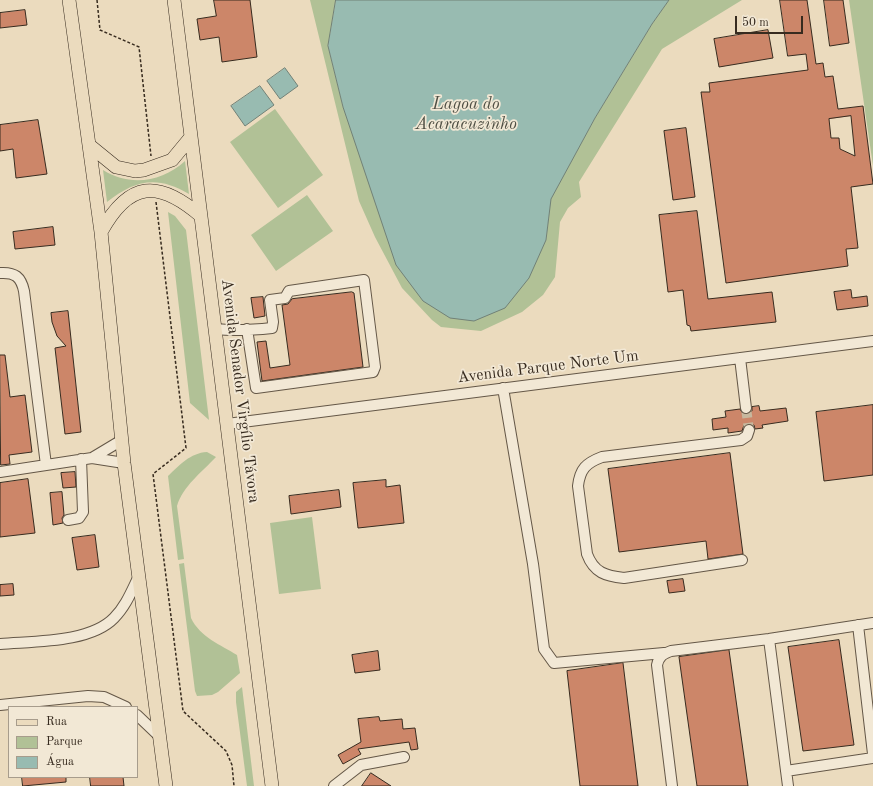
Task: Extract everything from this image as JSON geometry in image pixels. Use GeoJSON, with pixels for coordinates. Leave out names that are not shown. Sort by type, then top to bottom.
{"type":"FeatureCollection","features":[{"type":"Feature","properties":{"kind":"main road"},"geometry":{"type":"LineString","coordinates":[[69,0],[101,232],[124,463],[166,786]]}},
{"type":"Feature","properties":{"kind":"main road","name":"Avenida Senador Virgílio Távora"},"geometry":{"type":"LineString","coordinates":[[174,0],[272,786]]}},
{"type":"Feature","properties":{"kind":"main road"},"geometry":{"type":"LineString","coordinates":[[89,145],[116,166],[135,171],[152,168],[172,160],[191,137]]}},
{"type":"Feature","properties":{"kind":"main road"},"geometry":{"type":"LineString","coordinates":[[101,232],[109,217],[119,205],[129,197],[142,192],[161,191],[172,195],[200,216]]}},
{"type":"Feature","properties":{"kind":"street"},"geometry":{"type":"LineString","coordinates":[[0,273],[14,274],[19,277],[24,291],[46,465]]}},
{"type":"Feature","properties":{"kind":"street"},"geometry":{"type":"LineString","coordinates":[[215,329],[234,331],[247,329],[272,328],[273,322],[270,300],[285,298],[289,291],[364,280],[375,367],[373,372],[256,388],[247,329]]}},
{"type":"Feature","properties":{"kind":"street","name":"Avenida Parque Norte Um"},"geometry":{"type":"LineString","coordinates":[[227,424],[873,340]]}},
{"type":"Feature","properties":{"kind":"street"},"geometry":{"type":"LineString","coordinates":[[740,358],[746,408]]}},
{"type":"Feature","properties":{"kind":"street"},"geometry":{"type":"LineString","coordinates":[[503,388],[533,564],[544,648],[554,663],[664,654]]}},
{"type":"Feature","properties":{"kind":"street"},"geometry":{"type":"LineString","coordinates":[[742,560],[624,578],[609,576],[591,565],[587,554],[578,486],[579,475],[583,468],[590,462],[602,457],[741,440],[747,436],[749,430]]}},
{"type":"Feature","properties":{"kind":"street"},"geometry":{"type":"LineString","coordinates":[[92,458],[122,440]]}},
{"type":"Feature","properties":{"kind":"street"},"geometry":{"type":"LineString","coordinates":[[0,472],[92,458],[124,463]]}},
{"type":"Feature","properties":{"kind":"street"},"geometry":{"type":"LineString","coordinates":[[68,520],[79,518],[83,512],[81,459]]}},
{"type":"Feature","properties":{"kind":"street"},"geometry":{"type":"LineString","coordinates":[[0,644],[73,637],[96,630],[114,619],[124,606],[139,576]]}},
{"type":"Feature","properties":{"kind":"street"},"geometry":{"type":"LineString","coordinates":[[672,786],[657,664],[659,658],[671,651],[769,639],[873,623]]}},
{"type":"Feature","properties":{"kind":"street"},"geometry":{"type":"LineString","coordinates":[[858,625],[873,754]]}},
{"type":"Feature","properties":{"kind":"street"},"geometry":{"type":"LineString","coordinates":[[769,639],[788,786]]}},
{"type":"Feature","properties":{"kind":"street"},"geometry":{"type":"LineString","coordinates":[[0,705],[88,696],[104,697],[124,706]]}},
{"type":"Feature","properties":{"kind":"street"},"geometry":{"type":"LineString","coordinates":[[138,716],[159,736]]}},
{"type":"Feature","properties":{"kind":"street"},"geometry":{"type":"LineString","coordinates":[[334,786],[361,765],[404,757]]}},
{"type":"Feature","properties":{"kind":"street"},"geometry":{"type":"LineString","coordinates":[[786,771],[873,758]]}},
{"type":"Feature","properties":{"kind":"path"},"geometry":{"type":"LineString","coordinates":[[97,0],[100,30],[139,47],[152,168]]}},
{"type":"Feature","properties":{"kind":"path"},"geometry":{"type":"LineString","coordinates":[[155,191],[186,448],[153,474],[183,711],[226,751],[232,765],[234,786]]}},
{"type":"Feature","properties":{"kind":"green space"},"geometry":{"type":"Polygon","coordinates":[[[310,0],[336,0],[328,46],[343,107],[546,240],[550,199],[595,118],[652,24],[669,0],[742,0],[662,49],[579,182],[581,197],[568,208],[560,222],[555,277],[543,295],[522,312],[481,331],[441,327],[432,320],[402,288],[375,237],[359,201],[310,0]]]}},
{"type":"Feature","properties":{"kind":"green space"},"geometry":{"type":"Polygon","coordinates":[[[849,0],[873,0],[873,166],[849,0]]]}},
{"type":"Feature","properties":{"kind":"green space"},"geometry":{"type":"Polygon","coordinates":[[[275,109],[323,175],[278,208],[230,142],[275,109]]]}},
{"type":"Feature","properties":{"kind":"green space"},"geometry":{"type":"Polygon","coordinates":[[[185,161],[189,194],[167,184],[156,182],[137,185],[127,189],[107,202],[103,170],[124,179],[146,180],[166,174],[185,161]]]}},
{"type":"Feature","properties":{"kind":"green space"},"geometry":{"type":"Polygon","coordinates":[[[307,195],[333,231],[276,271],[251,235],[307,195]]]}},
{"type":"Feature","properties":{"kind":"green space"},"geometry":{"type":"Polygon","coordinates":[[[168,212],[175,216],[186,230],[209,420],[190,403],[168,212]]]}},
{"type":"Feature","properties":{"kind":"green space"},"geometry":{"type":"Polygon","coordinates":[[[207,452],[216,457],[188,486],[177,506],[184,559],[178,560],[168,476],[190,457],[207,452]]]}},
{"type":"Feature","properties":{"kind":"green space"},"geometry":{"type":"Polygon","coordinates":[[[312,517],[321,589],[279,594],[270,523],[312,517]]]}},
{"type":"Feature","properties":{"kind":"green space"},"geometry":{"type":"Polygon","coordinates":[[[184,563],[191,618],[195,625],[205,635],[237,655],[240,673],[218,692],[212,695],[197,696],[195,691],[179,564],[184,563]]]}},
{"type":"Feature","properties":{"kind":"green space"},"geometry":{"type":"Polygon","coordinates":[[[242,687],[254,786],[247,786],[236,702],[236,692],[242,687]]]}},
{"type":"Feature","properties":{"kind":"water","name":"Lagoa do Acaracuzinho"},"geometry":{"type":"Polygon","coordinates":[[[336,0],[669,0],[652,24],[595,118],[551,199],[546,240],[529,278],[505,308],[474,321],[450,318],[423,301],[396,265],[343,107],[328,46],[336,0]]]}},
{"type":"Feature","properties":{"kind":"water"},"geometry":{"type":"Polygon","coordinates":[[[285,68],[298,86],[280,99],[267,81],[285,68]]]}},
{"type":"Feature","properties":{"kind":"water"},"geometry":{"type":"Polygon","coordinates":[[[260,86],[274,105],[245,126],[231,106],[260,86]]]}},
{"type":"Feature","properties":{"kind":"building"},"geometry":{"type":"Polygon","coordinates":[[[214,0],[250,0],[257,57],[222,62],[219,37],[200,40],[197,19],[216,16],[214,0]]]}},
{"type":"Feature","properties":{"kind":"building"},"geometry":{"type":"Polygon","coordinates":[[[780,0],[807,0],[816,64],[823,63],[825,77],[833,76],[838,109],[863,106],[873,184],[851,187],[858,248],[846,249],[848,266],[726,283],[701,92],[710,92],[709,83],[808,70],[806,54],[788,56],[780,0]],[[851,116],[829,119],[831,138],[839,138],[840,149],[855,156],[851,116]]]}},
{"type":"Feature","properties":{"kind":"building"},"geometry":{"type":"Polygon","coordinates":[[[824,0],[843,0],[849,43],[830,46],[824,0]]]}},
{"type":"Feature","properties":{"kind":"building"},"geometry":{"type":"Polygon","coordinates":[[[25,10],[27,25],[0,28],[0,13],[25,10]]]}},
{"type":"Feature","properties":{"kind":"building"},"geometry":{"type":"Polygon","coordinates":[[[768,30],[773,58],[719,67],[714,39],[768,30]]]}},
{"type":"Feature","properties":{"kind":"building"},"geometry":{"type":"Polygon","coordinates":[[[38,120],[47,174],[16,178],[13,149],[0,151],[0,125],[38,120]]]}},
{"type":"Feature","properties":{"kind":"building"},"geometry":{"type":"Polygon","coordinates":[[[686,128],[695,197],[673,200],[664,131],[686,128]]]}},
{"type":"Feature","properties":{"kind":"building"},"geometry":{"type":"Polygon","coordinates":[[[697,211],[708,299],[772,292],[776,322],[691,331],[690,326],[687,325],[683,290],[668,292],[659,215],[697,211]]]}},
{"type":"Feature","properties":{"kind":"building"},"geometry":{"type":"Polygon","coordinates":[[[53,227],[55,245],[15,249],[13,232],[53,227]]]}},
{"type":"Feature","properties":{"kind":"building"},"geometry":{"type":"Polygon","coordinates":[[[851,290],[852,298],[867,296],[868,306],[837,310],[834,292],[851,290]]]}},
{"type":"Feature","properties":{"kind":"building"},"geometry":{"type":"Polygon","coordinates":[[[354,293],[363,367],[262,381],[257,342],[266,341],[270,368],[290,365],[282,305],[288,304],[292,299],[354,293]]]}},
{"type":"Feature","properties":{"kind":"building"},"geometry":{"type":"Polygon","coordinates":[[[263,297],[265,316],[254,318],[251,298],[263,297]]]}},
{"type":"Feature","properties":{"kind":"building"},"geometry":{"type":"Polygon","coordinates":[[[68,311],[81,432],[65,434],[55,348],[66,346],[57,336],[52,322],[51,313],[68,311]]]}},
{"type":"Feature","properties":{"kind":"building"},"geometry":{"type":"Polygon","coordinates":[[[0,355],[5,355],[10,397],[25,395],[32,452],[9,455],[10,464],[1,465],[0,355]]]}},
{"type":"Feature","properties":{"kind":"building"},"geometry":{"type":"Polygon","coordinates":[[[873,405],[873,475],[824,481],[816,412],[873,405]]]}},
{"type":"Feature","properties":{"kind":"building"},"geometry":{"type":"Polygon","coordinates":[[[759,406],[760,411],[786,408],[788,421],[762,425],[763,428],[755,429],[754,425],[748,424],[744,425],[742,431],[728,433],[728,428],[713,430],[712,419],[726,417],[725,411],[740,409],[743,414],[747,414],[752,411],[752,407],[759,406]]]}},
{"type":"Feature","properties":{"kind":"building"},"geometry":{"type":"Polygon","coordinates":[[[730,453],[743,554],[708,559],[706,541],[619,552],[608,469],[730,453]]]}},
{"type":"Feature","properties":{"kind":"building"},"geometry":{"type":"Polygon","coordinates":[[[75,472],[76,487],[63,488],[61,473],[75,472]]]}},
{"type":"Feature","properties":{"kind":"building"},"geometry":{"type":"Polygon","coordinates":[[[28,479],[35,533],[0,537],[0,483],[28,479]]]}},
{"type":"Feature","properties":{"kind":"building"},"geometry":{"type":"Polygon","coordinates":[[[386,480],[386,487],[400,485],[404,523],[358,528],[353,483],[386,480]]]}},
{"type":"Feature","properties":{"kind":"building"},"geometry":{"type":"Polygon","coordinates":[[[339,490],[341,507],[291,514],[289,496],[339,490]]]}},
{"type":"Feature","properties":{"kind":"building"},"geometry":{"type":"Polygon","coordinates":[[[62,492],[64,515],[62,518],[63,523],[53,525],[50,493],[62,492]]]}},
{"type":"Feature","properties":{"kind":"building"},"geometry":{"type":"Polygon","coordinates":[[[95,535],[99,567],[77,570],[72,538],[95,535]]]}},
{"type":"Feature","properties":{"kind":"building"},"geometry":{"type":"Polygon","coordinates":[[[683,579],[685,591],[669,593],[667,581],[683,579]]]}},
{"type":"Feature","properties":{"kind":"building"},"geometry":{"type":"Polygon","coordinates":[[[13,584],[14,595],[0,596],[0,585],[13,584]]]}},
{"type":"Feature","properties":{"kind":"building"},"geometry":{"type":"Polygon","coordinates":[[[839,640],[854,745],[803,751],[788,647],[839,640]]]}},
{"type":"Feature","properties":{"kind":"building"},"geometry":{"type":"Polygon","coordinates":[[[729,650],[748,786],[697,786],[679,657],[729,650]]]}},
{"type":"Feature","properties":{"kind":"building"},"geometry":{"type":"Polygon","coordinates":[[[378,651],[380,670],[355,673],[352,655],[378,651]]]}},
{"type":"Feature","properties":{"kind":"building"},"geometry":{"type":"Polygon","coordinates":[[[623,663],[638,786],[580,786],[567,671],[623,663]]]}},
{"type":"Feature","properties":{"kind":"building"},"geometry":{"type":"Polygon","coordinates":[[[379,717],[380,721],[402,719],[403,729],[415,728],[418,749],[411,750],[409,742],[358,749],[361,754],[343,764],[338,755],[361,742],[358,719],[379,717]]]}},
{"type":"Feature","properties":{"kind":"building"},"geometry":{"type":"Polygon","coordinates":[[[371,773],[391,786],[362,786],[371,773]]]}},
{"type":"Feature","properties":{"kind":"building"},"geometry":{"type":"Polygon","coordinates":[[[22,778],[66,778],[66,782],[23,786],[22,778]]]}},
{"type":"Feature","properties":{"kind":"building"},"geometry":{"type":"Polygon","coordinates":[[[90,778],[123,778],[124,786],[91,786],[90,778]]]}},
{"type":"Feature","properties":{"kind":"tunnel"},"geometry":{"type":"LineString","coordinates":[[746,408],[749,430]]}}]}
